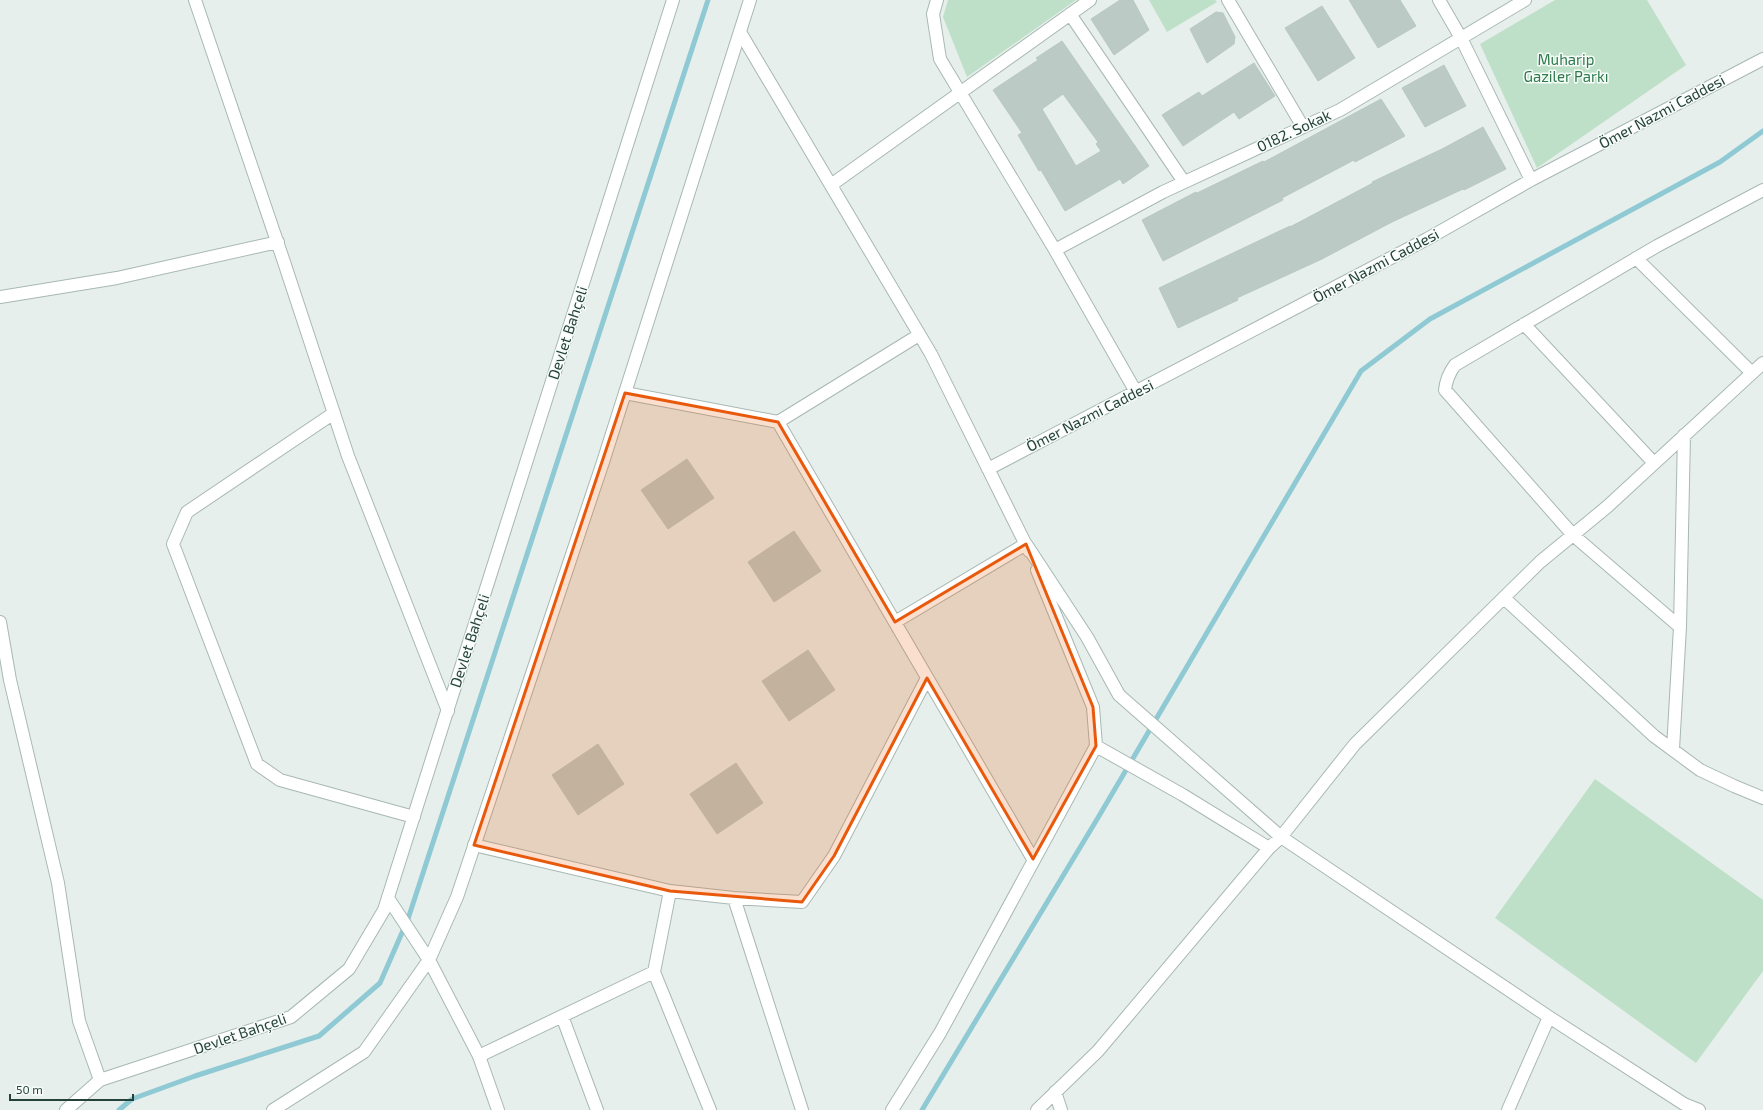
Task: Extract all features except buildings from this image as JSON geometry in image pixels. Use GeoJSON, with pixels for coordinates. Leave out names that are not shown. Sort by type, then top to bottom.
{"type":"FeatureCollection","features":[{"type":"Feature","properties":{"kind":"street"},"geometry":{"type":"LineString","coordinates":[[195,0],[278,242],[348,456],[448,711]]}},
{"type":"Feature","properties":{"kind":"street","name":"Devlet Bahçeli"},"geometry":{"type":"LineString","coordinates":[[66,1110],[100,1080],[291,1017],[350,969],[384,910],[673,0]]}},
{"type":"Feature","properties":{"kind":"street"},"geometry":{"type":"LineString","coordinates":[[273,1110],[364,1052],[429,960],[457,897],[625,393],[750,0]]}},
{"type":"Feature","properties":{"kind":"street"},"geometry":{"type":"LineString","coordinates":[[937,0],[933,14],[940,59],[1055,250],[1136,392]]}},
{"type":"Feature","properties":{"kind":"street"},"geometry":{"type":"LineString","coordinates":[[831,185],[1090,0]]}},
{"type":"Feature","properties":{"kind":"street"},"geometry":{"type":"LineString","coordinates":[[1228,0],[1303,127]]}},
{"type":"Feature","properties":{"kind":"street"},"geometry":{"type":"LineString","coordinates":[[1439,0],[1461,38],[1532,180]]}},
{"type":"Feature","properties":{"kind":"street","name":"0182. Sokak"},"geometry":{"type":"LineString","coordinates":[[1055,250],[1163,192],[1340,110],[1525,0]]}},
{"type":"Feature","properties":{"kind":"street"},"geometry":{"type":"LineString","coordinates":[[1070,14],[1184,182]]}},
{"type":"Feature","properties":{"kind":"street"},"geometry":{"type":"LineString","coordinates":[[740,32],[931,354],[1026,544],[1093,707],[1096,746],[1033,859],[940,1033],[892,1110]]}},
{"type":"Feature","properties":{"kind":"street","name":"Ömer Nazmi Caddesi"},"geometry":{"type":"LineString","coordinates":[[988,469],[1427,239],[1532,180],[1763,60]]}},
{"type":"Feature","properties":{"kind":"street"},"geometry":{"type":"LineString","coordinates":[[1680,627],[1573,535],[1445,390],[1446,381],[1449,372],[1455,365],[1636,258],[1763,190]]}},
{"type":"Feature","properties":{"kind":"street"},"geometry":{"type":"LineString","coordinates":[[0,297],[117,278],[278,242]]}},
{"type":"Feature","properties":{"kind":"street"},"geometry":{"type":"LineString","coordinates":[[1636,258],[1752,373]]}},
{"type":"Feature","properties":{"kind":"street"},"geometry":{"type":"LineString","coordinates":[[1524,324],[1654,463]]}},
{"type":"Feature","properties":{"kind":"street"},"geometry":{"type":"LineString","coordinates":[[625,393],[778,422],[919,335]]}},
{"type":"Feature","properties":{"kind":"street"},"geometry":{"type":"LineString","coordinates":[[1037,1110],[1098,1051],[1269,848],[1281,837],[1355,744],[1540,562],[1608,506],[1763,363]]}},
{"type":"Feature","properties":{"kind":"street"},"geometry":{"type":"LineString","coordinates":[[334,413],[187,512],[174,544],[257,764],[280,780],[414,816]]}},
{"type":"Feature","properties":{"kind":"street"},"geometry":{"type":"LineString","coordinates":[[778,422],[1033,859]]}},
{"type":"Feature","properties":{"kind":"street"},"geometry":{"type":"LineString","coordinates":[[1673,749],[1680,627],[1684,435]]}},
{"type":"Feature","properties":{"kind":"street"},"geometry":{"type":"LineString","coordinates":[[895,622],[1026,544]]}},
{"type":"Feature","properties":{"kind":"street"},"geometry":{"type":"LineString","coordinates":[[1026,544],[1087,637],[1119,695],[1281,837],[1549,1017],[1684,1104],[1699,1110]]}},
{"type":"Feature","properties":{"kind":"street"},"geometry":{"type":"LineString","coordinates":[[1504,598],[1654,736],[1700,770],[1763,798]]}},
{"type":"Feature","properties":{"kind":"street"},"geometry":{"type":"LineString","coordinates":[[0,622],[10,680],[58,883],[79,1021],[100,1080]]}},
{"type":"Feature","properties":{"kind":"street"},"geometry":{"type":"LineString","coordinates":[[474,845],[670,892],[802,902],[834,856],[927,678]]}},
{"type":"Feature","properties":{"kind":"street"},"geometry":{"type":"LineString","coordinates":[[1096,746],[1183,795],[1269,848]]}},
{"type":"Feature","properties":{"kind":"street"},"geometry":{"type":"LineString","coordinates":[[670,892],[654,972],[710,1110]]}},
{"type":"Feature","properties":{"kind":"street"},"geometry":{"type":"LineString","coordinates":[[388,898],[429,960],[479,1056],[498,1110]]}},
{"type":"Feature","properties":{"kind":"street"},"geometry":{"type":"LineString","coordinates":[[734,898],[802,1110]]}},
{"type":"Feature","properties":{"kind":"street"},"geometry":{"type":"LineString","coordinates":[[479,1056],[654,972]]}},
{"type":"Feature","properties":{"kind":"street"},"geometry":{"type":"LineString","coordinates":[[562,1016],[597,1110]]}},
{"type":"Feature","properties":{"kind":"street"},"geometry":{"type":"LineString","coordinates":[[1508,1110],[1549,1017]]}},
{"type":"Feature","properties":{"kind":"street"},"geometry":{"type":"LineString","coordinates":[[1055,1092],[1061,1110]]}},
{"type":"Feature","properties":{"kind":"highlighted area"},"geometry":{"type":"Polygon","coordinates":[[[625,393],[778,422],[895,622],[1026,544],[1093,707],[1096,746],[1033,859],[927,678],[834,856],[802,902],[670,891],[474,845],[625,393]]]}},
{"type":"Feature","properties":{"kind":"green space"},"geometry":{"type":"Polygon","coordinates":[[[948,0],[1076,0],[967,77],[943,17],[948,0]]]}},
{"type":"Feature","properties":{"kind":"green space"},"geometry":{"type":"Polygon","coordinates":[[[1149,0],[1215,0],[1217,2],[1167,32],[1149,0]]]}},
{"type":"Feature","properties":{"kind":"green space","name":"Muharip Gaziler Parkı"},"geometry":{"type":"Polygon","coordinates":[[[1555,0],[1647,0],[1686,65],[1537,168],[1480,44],[1555,0]]]}},
{"type":"Feature","properties":{"kind":"green space"},"geometry":{"type":"Polygon","coordinates":[[[1595,779],[1763,900],[1763,971],[1696,1063],[1495,918],[1595,779]]]}},
{"type":"Feature","properties":{"kind":"waterway"},"geometry":{"type":"LineString","coordinates":[[119,1110],[132,1099],[195,1076],[319,1036],[380,983],[408,919],[708,0]]}},
{"type":"Feature","properties":{"kind":"waterway"},"geometry":{"type":"LineString","coordinates":[[922,1110],[1099,816],[1361,371],[1430,319],[1720,162],[1763,131]]}}]}
